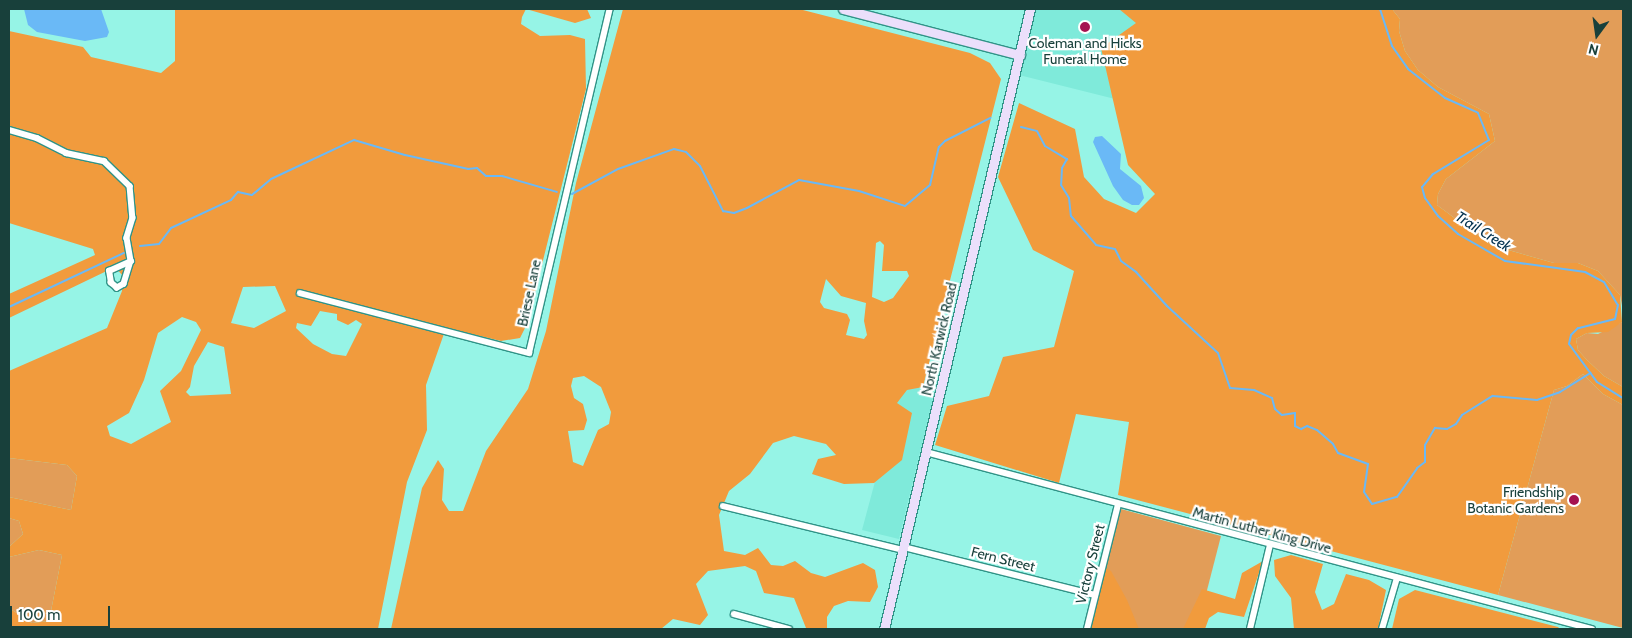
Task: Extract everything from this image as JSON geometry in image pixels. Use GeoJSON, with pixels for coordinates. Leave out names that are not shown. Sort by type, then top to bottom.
{"type":"FeatureCollection","features":[{"type":"Feature","properties":{"kind":"street","name":"Briese Lane"},"geometry":{"type":"LineString","coordinates":[[300,293],[529,353],[610,9]]}},
{"type":"Feature","properties":{"kind":"street"},"geometry":{"type":"LineString","coordinates":[[844,9],[1020,54]]}},
{"type":"Feature","properties":{"kind":"street","name":"North Karwick Road"},"geometry":{"type":"LineString","coordinates":[[884,629],[1030,9]]}},
{"type":"Feature","properties":{"kind":"street"},"geometry":{"type":"LineString","coordinates":[[9,130],[38,138],[66,153],[104,161],[130,186],[133,218],[127,238],[131,261],[124,284],[116,288],[111,283],[109,271],[131,261]]}},
{"type":"Feature","properties":{"kind":"street","name":"Martin Luther King Drive"},"geometry":{"type":"LineString","coordinates":[[926,452],[1570,626],[1592,629]]}},
{"type":"Feature","properties":{"kind":"street","name":"Victory Street"},"geometry":{"type":"LineString","coordinates":[[1087,629],[1118,505]]}},
{"type":"Feature","properties":{"kind":"street","name":"Fern Street"},"geometry":{"type":"LineString","coordinates":[[723,506],[1095,595]]}},
{"type":"Feature","properties":{"kind":"street"},"geometry":{"type":"LineString","coordinates":[[1250,629],[1270,545]]}},
{"type":"Feature","properties":{"kind":"street"},"geometry":{"type":"LineString","coordinates":[[1382,629],[1398,578]]}},
{"type":"Feature","properties":{"kind":"street"},"geometry":{"type":"LineString","coordinates":[[734,614],[789,629]]}},
{"type":"Feature","properties":{"kind":"shaded area"},"geometry":{"type":"Polygon","coordinates":[[[175,9],[526,9],[521,24],[540,36],[570,35],[585,39],[586,89],[527,324],[520,338],[501,341],[446,328],[426,385],[427,430],[407,482],[378,629],[9,629],[9,608],[32,623],[49,621],[62,555],[39,550],[9,557],[9,547],[23,534],[19,521],[9,518],[9,497],[71,510],[77,476],[67,465],[9,458],[9,371],[107,328],[122,291],[123,276],[115,267],[9,318],[9,294],[95,255],[93,249],[9,223],[9,31],[83,47],[91,57],[161,73],[175,61],[175,9]],[[275,286],[243,287],[231,323],[254,328],[286,311],[275,286]],[[320,311],[311,326],[297,323],[296,328],[313,344],[332,354],[346,356],[362,324],[356,320],[348,325],[337,320],[337,314],[320,311]],[[182,317],[158,333],[144,380],[129,413],[107,426],[110,436],[131,444],[171,422],[160,391],[181,371],[201,330],[196,322],[182,317]],[[208,342],[194,366],[190,387],[186,392],[190,396],[231,394],[224,347],[208,342]]]}},
{"type":"Feature","properties":{"kind":"shaded area"},"geometry":{"type":"Polygon","coordinates":[[[526,9],[587,9],[591,18],[575,23],[526,9]]]}},
{"type":"Feature","properties":{"kind":"shaded area"},"geometry":{"type":"Polygon","coordinates":[[[623,9],[799,9],[970,53],[990,63],[1001,79],[923,387],[907,390],[897,403],[912,413],[902,460],[874,483],[844,484],[812,474],[818,459],[836,455],[826,444],[794,436],[773,443],[750,474],[729,491],[719,515],[724,551],[745,555],[758,548],[771,565],[783,566],[795,561],[811,573],[825,577],[863,563],[875,570],[878,587],[870,602],[848,601],[834,606],[827,617],[827,629],[806,628],[794,598],[764,593],[756,571],[745,566],[708,571],[696,584],[708,615],[700,625],[673,619],[661,629],[391,629],[422,488],[438,460],[444,469],[442,500],[449,511],[463,511],[486,451],[528,389],[546,331],[576,183],[623,9]],[[880,241],[876,243],[872,297],[884,302],[893,298],[909,276],[907,271],[882,271],[884,245],[880,241]],[[826,279],[820,302],[824,308],[847,314],[850,320],[846,335],[864,339],[867,335],[864,321],[866,303],[841,296],[826,279]],[[584,376],[573,378],[571,386],[574,398],[583,404],[587,420],[584,430],[568,431],[573,462],[583,466],[598,430],[609,424],[611,412],[601,387],[584,376]]]}},
{"type":"Feature","properties":{"kind":"shaded area"},"geometry":{"type":"Polygon","coordinates":[[[1035,9],[1179,9],[1155,109],[1019,75],[1035,9]]]}},
{"type":"Feature","properties":{"kind":"shaded area"},"geometry":{"type":"Polygon","coordinates":[[[1119,9],[1392,9],[1400,19],[1399,31],[1405,51],[1418,70],[1438,87],[1489,114],[1495,141],[1446,179],[1438,194],[1437,205],[1491,245],[1554,263],[1578,263],[1598,271],[1620,295],[1622,322],[1608,332],[1587,333],[1576,339],[1578,350],[1586,359],[1604,376],[1623,387],[1623,405],[1603,394],[1583,374],[1567,386],[1554,390],[1498,595],[1118,495],[1129,422],[1076,414],[1059,483],[935,445],[947,406],[989,396],[1003,357],[1054,347],[1074,271],[1033,250],[998,177],[1019,103],[1075,129],[1084,177],[1104,199],[1136,213],[1155,194],[1128,165],[1101,48],[1136,23],[1119,9]]]}},
{"type":"Feature","properties":{"kind":"shaded area"},"geometry":{"type":"Polygon","coordinates":[[[1392,9],[1623,9],[1623,311],[1620,295],[1598,271],[1578,263],[1554,263],[1491,245],[1437,205],[1438,194],[1446,179],[1495,141],[1489,114],[1438,87],[1418,70],[1405,51],[1399,31],[1400,19],[1392,9]]]}},
{"type":"Feature","properties":{"kind":"shaded area"},"geometry":{"type":"Polygon","coordinates":[[[1623,313],[1623,387],[1604,376],[1586,359],[1578,350],[1576,339],[1587,333],[1598,334],[1622,322],[1623,313]]]}},
{"type":"Feature","properties":{"kind":"shaded area","name":"Friendship Botanic Gardens"},"geometry":{"type":"Polygon","coordinates":[[[1583,374],[1603,394],[1623,405],[1623,628],[1498,595],[1554,390],[1567,386],[1583,374]]]}},
{"type":"Feature","properties":{"kind":"shaded area"},"geometry":{"type":"Polygon","coordinates":[[[899,381],[935,390],[899,539],[862,530],[891,422],[899,381]]]}},
{"type":"Feature","properties":{"kind":"shaded area"},"geometry":{"type":"Polygon","coordinates":[[[9,458],[67,465],[77,476],[71,510],[9,497],[9,458]]]}},
{"type":"Feature","properties":{"kind":"shaded area"},"geometry":{"type":"Polygon","coordinates":[[[1121,509],[1221,536],[1197,629],[1090,629],[1121,509]]]}},
{"type":"Feature","properties":{"kind":"shaded area"},"geometry":{"type":"Polygon","coordinates":[[[9,518],[19,521],[23,534],[9,547],[9,518]]]}},
{"type":"Feature","properties":{"kind":"shaded area"},"geometry":{"type":"Polygon","coordinates":[[[39,550],[62,555],[49,621],[32,623],[9,608],[9,557],[39,550]]]}},
{"type":"Feature","properties":{"kind":"shaded area"},"geometry":{"type":"Polygon","coordinates":[[[1291,555],[1323,564],[1315,592],[1322,610],[1334,604],[1346,574],[1369,580],[1386,590],[1378,629],[1294,629],[1291,598],[1275,576],[1274,560],[1291,555]]]}},
{"type":"Feature","properties":{"kind":"shaded area"},"geometry":{"type":"Polygon","coordinates":[[[1263,561],[1244,617],[1218,612],[1209,618],[1205,629],[1183,629],[1202,589],[1235,599],[1242,573],[1263,561]]]}},
{"type":"Feature","properties":{"kind":"shaded area"},"geometry":{"type":"Polygon","coordinates":[[[1105,568],[1111,571],[1127,600],[1139,629],[1089,629],[1105,568]]]}},
{"type":"Feature","properties":{"kind":"shaded area"},"geometry":{"type":"Polygon","coordinates":[[[1415,590],[1560,629],[1392,629],[1399,599],[1415,590]]]}},
{"type":"Feature","properties":{"kind":"water"},"geometry":{"type":"Polygon","coordinates":[[[24,9],[101,9],[109,32],[107,37],[85,41],[37,32],[28,25],[24,9]]]}},
{"type":"Feature","properties":{"kind":"water"},"geometry":{"type":"Polygon","coordinates":[[[1102,136],[1121,154],[1120,169],[1141,186],[1144,198],[1139,205],[1132,205],[1123,200],[1113,186],[1093,142],[1095,137],[1102,136]]]}},
{"type":"Feature","properties":{"kind":"waterway","name":"Trail Creek"},"geometry":{"type":"LineString","coordinates":[[1380,9],[1392,46],[1408,69],[1445,98],[1478,113],[1489,140],[1433,174],[1422,187],[1425,198],[1438,216],[1458,234],[1505,261],[1585,272],[1604,282],[1618,305],[1615,319],[1578,328],[1571,335],[1569,344],[1597,382],[1623,398]]}},
{"type":"Feature","properties":{"kind":"waterway"},"geometry":{"type":"LineString","coordinates":[[572,194],[618,169],[674,149],[686,152],[700,166],[723,211],[734,213],[747,208],[799,180],[859,191],[905,206],[930,185],[939,147],[945,141],[990,118]]}},
{"type":"Feature","properties":{"kind":"waterway"},"geometry":{"type":"LineString","coordinates":[[1021,127],[1037,131],[1045,146],[1067,159],[1062,168],[1061,185],[1069,198],[1071,216],[1096,245],[1115,249],[1121,261],[1136,272],[1167,306],[1218,353],[1230,388],[1254,390],[1272,398],[1275,409],[1282,415],[1295,413],[1295,426],[1301,429],[1307,426],[1317,430],[1333,444],[1338,453],[1368,464],[1364,492],[1372,504],[1397,497],[1417,468],[1425,462],[1425,445],[1435,428],[1447,429],[1456,424],[1462,415],[1493,396],[1537,400],[1560,392],[1591,373]]}},
{"type":"Feature","properties":{"kind":"waterway"},"geometry":{"type":"LineString","coordinates":[[140,246],[159,244],[171,228],[231,200],[238,192],[252,195],[271,179],[354,140],[405,155],[468,169],[477,168],[486,176],[502,176],[557,192]]}},
{"type":"Feature","properties":{"kind":"waterway"},"geometry":{"type":"LineString","coordinates":[[9,307],[124,253]]}},
{"type":"Feature","properties":{"kind":"place","name":"Coleman and Hicks Funeral Home"},"geometry":{"type":"Point","coordinates":[1085,27]}},
{"type":"Feature","properties":{"kind":"place","name":"Friendship Botanic Gardens"},"geometry":{"type":"Point","coordinates":[1574,500]}}]}
